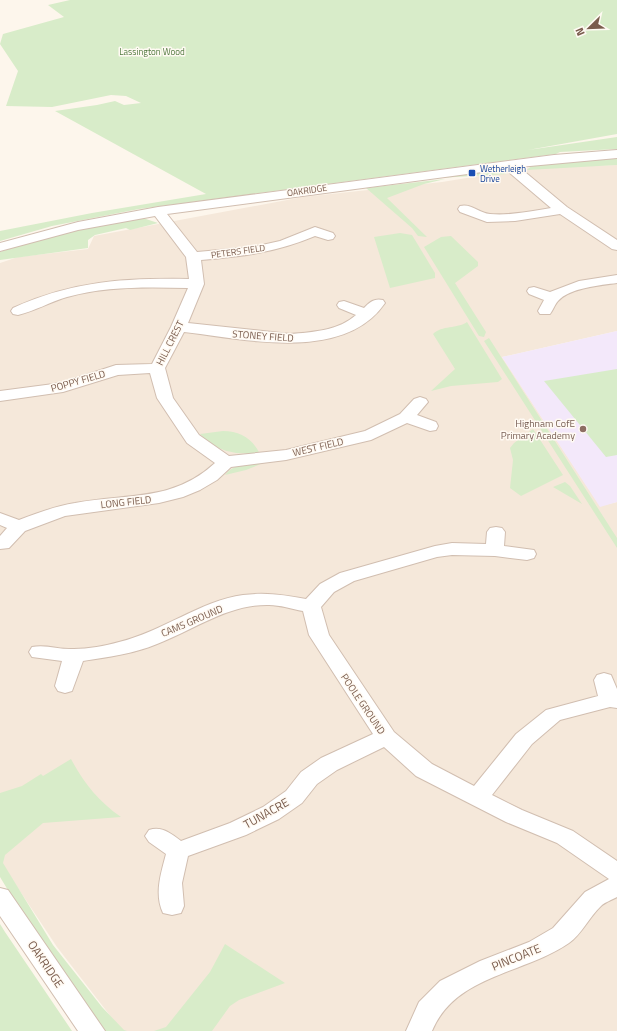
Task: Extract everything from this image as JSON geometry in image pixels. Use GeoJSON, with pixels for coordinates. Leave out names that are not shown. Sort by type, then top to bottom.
{"type":"FeatureCollection","features":[{"type":"Feature","properties":{"kind":"street","name":"OAKRIDGE"},"geometry":{"type":"LineString","coordinates":[[0,248],[35,236],[93,222],[158,211],[578,156],[617,154]]}},
{"type":"Feature","properties":{"kind":"street"},"geometry":{"type":"LineString","coordinates":[[508,165],[562,210],[613,240]]}},
{"type":"Feature","properties":{"kind":"street"},"geometry":{"type":"LineString","coordinates":[[465,209],[487,218],[515,218],[562,210]]}},
{"type":"Feature","properties":{"kind":"street"},"geometry":{"type":"LineString","coordinates":[[18,311],[37,302],[67,292],[100,285],[135,282],[197,284],[193,257],[158,211]]}},
{"type":"Feature","properties":{"kind":"street"},"geometry":{"type":"LineString","coordinates":[[476,229],[487,218]]}},
{"type":"Feature","properties":{"kind":"street","name":"PETERS FIELD"},"geometry":{"type":"LineString","coordinates":[[193,257],[253,251],[284,244],[315,231],[328,236]]}},
{"type":"Feature","properties":{"kind":"street"},"geometry":{"type":"LineString","coordinates":[[545,311],[552,298],[577,286],[596,281],[617,279]]}},
{"type":"Feature","properties":{"kind":"street","name":"HILL CREST"},"geometry":{"type":"LineString","coordinates":[[197,284],[179,327],[157,368],[165,398],[193,439],[226,462]]}},
{"type":"Feature","properties":{"kind":"street"},"geometry":{"type":"LineString","coordinates":[[534,291],[552,298]]}},
{"type":"Feature","properties":{"kind":"street"},"geometry":{"type":"LineString","coordinates":[[22,294],[37,302]]}},
{"type":"Feature","properties":{"kind":"street","name":"STONEY FIELD"},"geometry":{"type":"LineString","coordinates":[[179,327],[290,339],[308,337],[327,334],[352,326],[378,303]]}},
{"type":"Feature","properties":{"kind":"street"},"geometry":{"type":"LineString","coordinates":[[344,305],[366,314]]}},
{"type":"Feature","properties":{"kind":"street","name":"POPPY FIELD"},"geometry":{"type":"LineString","coordinates":[[0,396],[63,387],[116,370],[157,368]]}},
{"type":"Feature","properties":{"kind":"street","name":"WEST FIELD"},"geometry":{"type":"LineString","coordinates":[[226,462],[286,455],[372,435],[406,417],[420,402]]}},
{"type":"Feature","properties":{"kind":"street"},"geometry":{"type":"LineString","coordinates":[[406,417],[430,426]]}},
{"type":"Feature","properties":{"kind":"street","name":"LONG FIELD"},"geometry":{"type":"LineString","coordinates":[[2,544],[19,527],[51,514],[82,507],[147,501],[176,495],[214,476],[226,462]]}},
{"type":"Feature","properties":{"kind":"street"},"geometry":{"type":"LineString","coordinates":[[0,518],[19,527]]}},
{"type":"Feature","properties":{"kind":"street"},"geometry":{"type":"LineString","coordinates":[[311,606],[327,588],[346,577],[435,552],[495,541],[527,554]]}},
{"type":"Feature","properties":{"kind":"street","name":"CAMS GROUND"},"geometry":{"type":"LineString","coordinates":[[39,652],[74,656],[119,649],[150,640],[215,610],[242,601],[270,599],[311,606]]}},
{"type":"Feature","properties":{"kind":"street","name":"POOLE GROUND"},"geometry":{"type":"LineString","coordinates":[[311,606],[319,635],[386,737],[424,770],[514,816],[564,837],[617,873]]}},
{"type":"Feature","properties":{"kind":"street"},"geometry":{"type":"LineString","coordinates":[[65,686],[74,656]]}},
{"type":"Feature","properties":{"kind":"street"},"geometry":{"type":"LineString","coordinates":[[477,798],[524,739],[553,715],[614,700],[604,680]]}},
{"type":"Feature","properties":{"kind":"street","name":"TUNACRE"},"geometry":{"type":"LineString","coordinates":[[178,851],[238,829],[271,813],[294,797],[309,778],[329,764],[386,737]]}},
{"type":"Feature","properties":{"kind":"street"},"geometry":{"type":"LineString","coordinates":[[158,836],[178,851],[170,884],[172,906]]}},
{"type":"Feature","properties":{"kind":"street","name":"PINCOATE"},"geometry":{"type":"LineString","coordinates":[[419,1031],[428,1010],[449,988],[489,968],[538,949],[562,935],[593,899],[617,886]]}},
{"type":"Feature","properties":{"kind":"street","name":"OAKRIDGE"},"geometry":{"type":"LineString","coordinates":[[0,897],[92,1031]]}},
{"type":"Feature","properties":{"kind":"shaded area"},"geometry":{"type":"Polygon","coordinates":[[[617,165],[617,331],[502,357],[600,506],[617,502],[617,1031],[122,1031],[57,947],[0,861],[0,263],[18,257],[88,249],[94,236],[303,197],[442,182],[529,168],[617,165]]]}},
{"type":"Feature","properties":{"kind":"shaded area","name":"Highnam CofE Primary Academy"},"geometry":{"type":"Polygon","coordinates":[[[617,331],[617,502],[600,507],[502,357],[617,331]]]}},
{"type":"Feature","properties":{"kind":"green space","name":"Lassington Wood"},"geometry":{"type":"Polygon","coordinates":[[[70,0],[617,0],[617,134],[528,150],[617,137],[617,149],[560,152],[556,154],[139,209],[52,226],[0,241],[0,231],[92,213],[206,194],[55,111],[115,101],[124,105],[141,103],[126,96],[111,95],[52,107],[6,106],[18,71],[0,44],[3,34],[64,17],[48,5],[70,0]]]}},
{"type":"Feature","properties":{"kind":"green space"},"geometry":{"type":"Polygon","coordinates":[[[617,158],[617,165],[527,170],[532,165],[617,158]]]}},
{"type":"Feature","properties":{"kind":"green space"},"geometry":{"type":"Polygon","coordinates":[[[483,171],[507,174],[421,179],[483,171]]]}},
{"type":"Feature","properties":{"kind":"green space"},"geometry":{"type":"Polygon","coordinates":[[[445,179],[424,184],[387,198],[427,237],[418,236],[412,228],[366,188],[445,179]]]}},
{"type":"Feature","properties":{"kind":"green space"},"geometry":{"type":"Polygon","coordinates":[[[143,218],[158,223],[130,230],[126,228],[95,235],[88,240],[88,248],[0,260],[0,252],[35,241],[71,232],[143,218]]]}},
{"type":"Feature","properties":{"kind":"green space"},"geometry":{"type":"Polygon","coordinates":[[[400,233],[412,235],[435,273],[435,278],[390,288],[374,237],[400,233]]]}},
{"type":"Feature","properties":{"kind":"green space"},"geometry":{"type":"Polygon","coordinates":[[[451,236],[478,262],[478,266],[455,283],[486,332],[484,337],[479,336],[424,247],[441,237],[451,236]]]}},
{"type":"Feature","properties":{"kind":"green space"},"geometry":{"type":"Polygon","coordinates":[[[467,322],[502,379],[498,382],[451,386],[431,391],[455,369],[433,334],[441,329],[459,326],[467,322]]]}},
{"type":"Feature","properties":{"kind":"green space"},"geometry":{"type":"Polygon","coordinates":[[[489,338],[617,538],[617,548],[484,341],[489,338]]]}},
{"type":"Feature","properties":{"kind":"green space"},"geometry":{"type":"Polygon","coordinates":[[[617,369],[617,455],[606,457],[544,381],[617,369]]]}},
{"type":"Feature","properties":{"kind":"green space"},"geometry":{"type":"Polygon","coordinates":[[[533,429],[563,475],[521,496],[510,488],[513,460],[510,448],[514,443],[533,429]]]}},
{"type":"Feature","properties":{"kind":"green space"},"geometry":{"type":"Polygon","coordinates":[[[223,431],[235,432],[245,436],[257,448],[260,454],[242,454],[220,449],[200,434],[223,431]]]}},
{"type":"Feature","properties":{"kind":"green space"},"geometry":{"type":"Polygon","coordinates":[[[263,463],[246,470],[225,475],[232,468],[237,466],[263,463]]]}},
{"type":"Feature","properties":{"kind":"green space"},"geometry":{"type":"Polygon","coordinates":[[[565,482],[570,486],[582,504],[553,487],[565,482]]]}},
{"type":"Feature","properties":{"kind":"green space"},"geometry":{"type":"Polygon","coordinates":[[[71,759],[81,776],[98,798],[121,817],[43,823],[5,855],[3,863],[53,945],[102,1007],[124,1030],[127,1031],[104,1031],[26,920],[0,877],[0,793],[22,786],[41,774],[43,776],[71,759]]]}},
{"type":"Feature","properties":{"kind":"green space"},"geometry":{"type":"Polygon","coordinates":[[[0,924],[5,932],[72,1031],[0,1031],[0,924]]]}},
{"type":"Feature","properties":{"kind":"green space"},"geometry":{"type":"Polygon","coordinates":[[[225,944],[285,983],[239,1000],[230,1006],[212,1031],[154,1031],[166,1027],[210,972],[225,944]]]}},
{"type":"Feature","properties":{"kind":"place","name":"Wetherleigh Drive"},"geometry":{"type":"Point","coordinates":[472,173]}},
{"type":"Feature","properties":{"kind":"place","name":"Highnam CofE Primary Academy"},"geometry":{"type":"Point","coordinates":[583,429]}}]}
